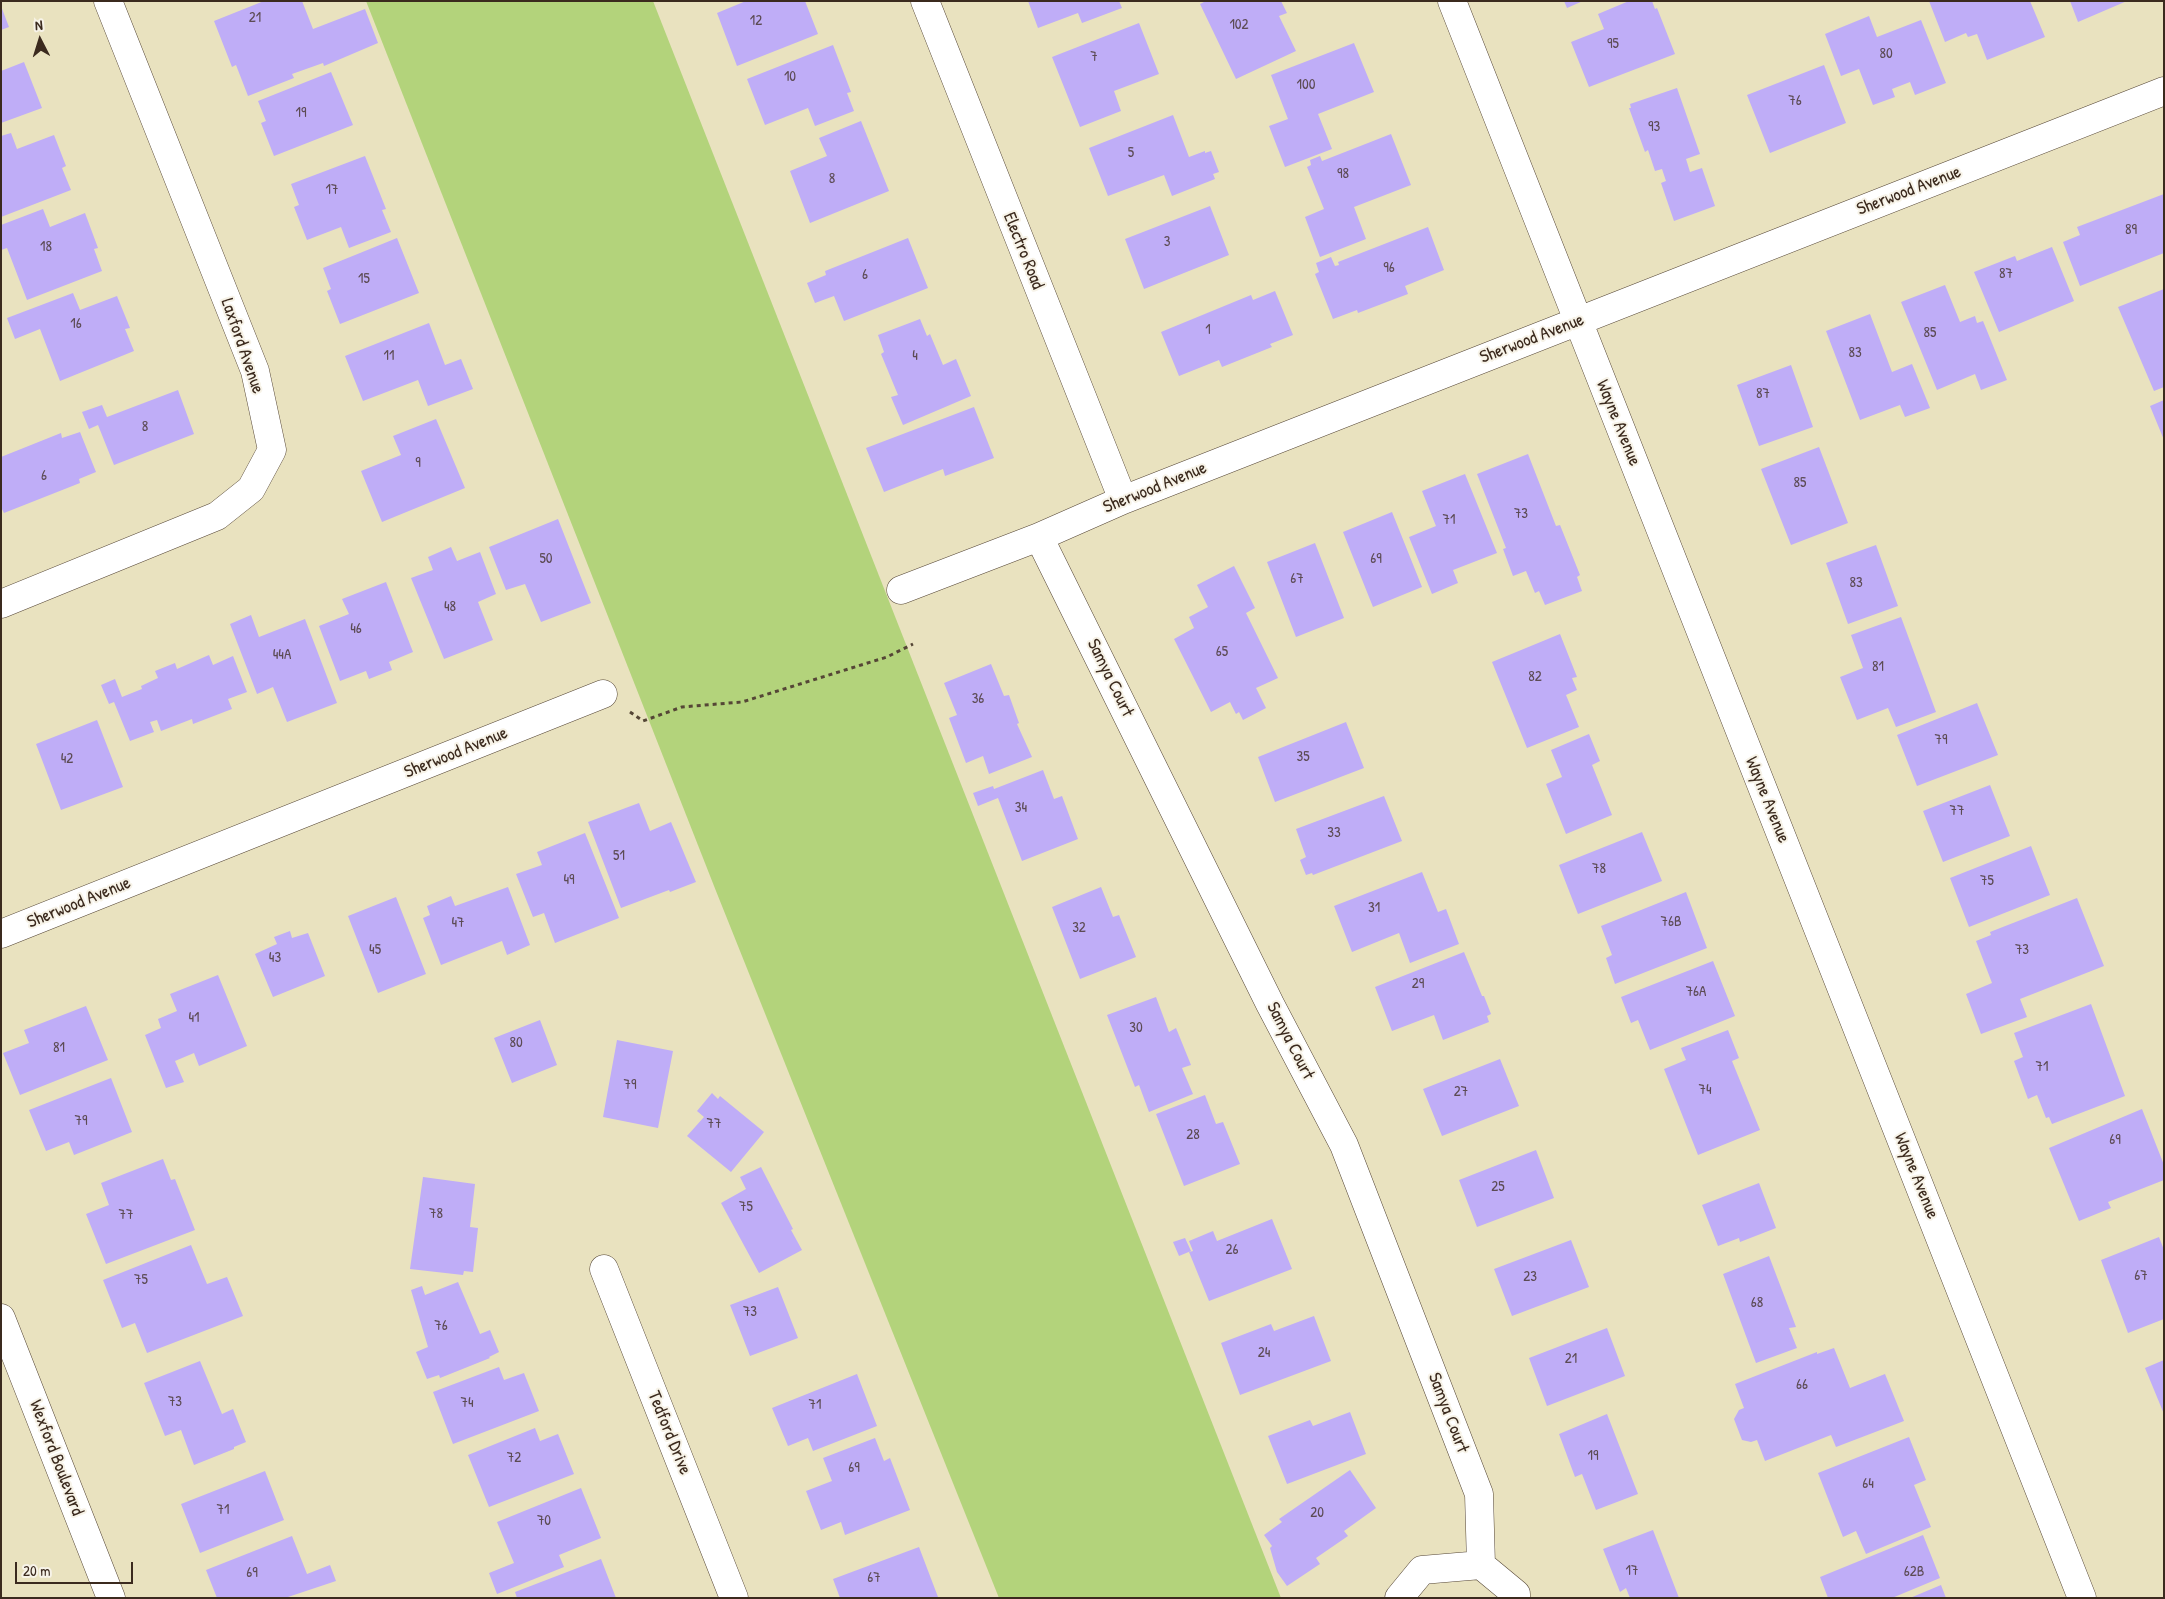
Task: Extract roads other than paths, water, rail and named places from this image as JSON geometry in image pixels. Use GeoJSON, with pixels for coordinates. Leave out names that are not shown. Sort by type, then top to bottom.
{"type":"FeatureCollection","features":[{"type":"Feature","properties":{"kind":"street","name":"Laxford Avenue"},"geometry":{"type":"LineString","coordinates":[[1,604],[217,516],[251,489],[272,450],[255,371],[108,1]]}},
{"type":"Feature","properties":{"kind":"street","name":"Electro Road"},"geometry":{"type":"LineString","coordinates":[[925,1],[1122,500]]}},
{"type":"Feature","properties":{"kind":"street","name":"Wayne Avenue"},"geometry":{"type":"LineString","coordinates":[[1452,1],[2082,1598]]}},
{"type":"Feature","properties":{"kind":"street","name":"Sherwood Avenue"},"geometry":{"type":"LineString","coordinates":[[901,590],[1039,537],[1122,500],[2164,91]]}},
{"type":"Feature","properties":{"kind":"street","name":"Samya Court"},"geometry":{"type":"LineString","coordinates":[[1039,537],[1270,1004],[1344,1145],[1479,1494],[1481,1565]]}},
{"type":"Feature","properties":{"kind":"street","name":"Sherwood Avenue"},"geometry":{"type":"LineString","coordinates":[[1,934],[603,694]]}},
{"type":"Feature","properties":{"kind":"street","name":"Tedford Drive"},"geometry":{"type":"LineString","coordinates":[[604,1269],[734,1598]]}},
{"type":"Feature","properties":{"kind":"street","name":"Wexford Boulevard"},"geometry":{"type":"LineString","coordinates":[[1,1318],[111,1598]]}},
{"type":"Feature","properties":{"kind":"street"},"geometry":{"type":"LineString","coordinates":[[1399,1598],[1422,1570],[1481,1565],[1516,1594],[1516,1598]]}}]}
